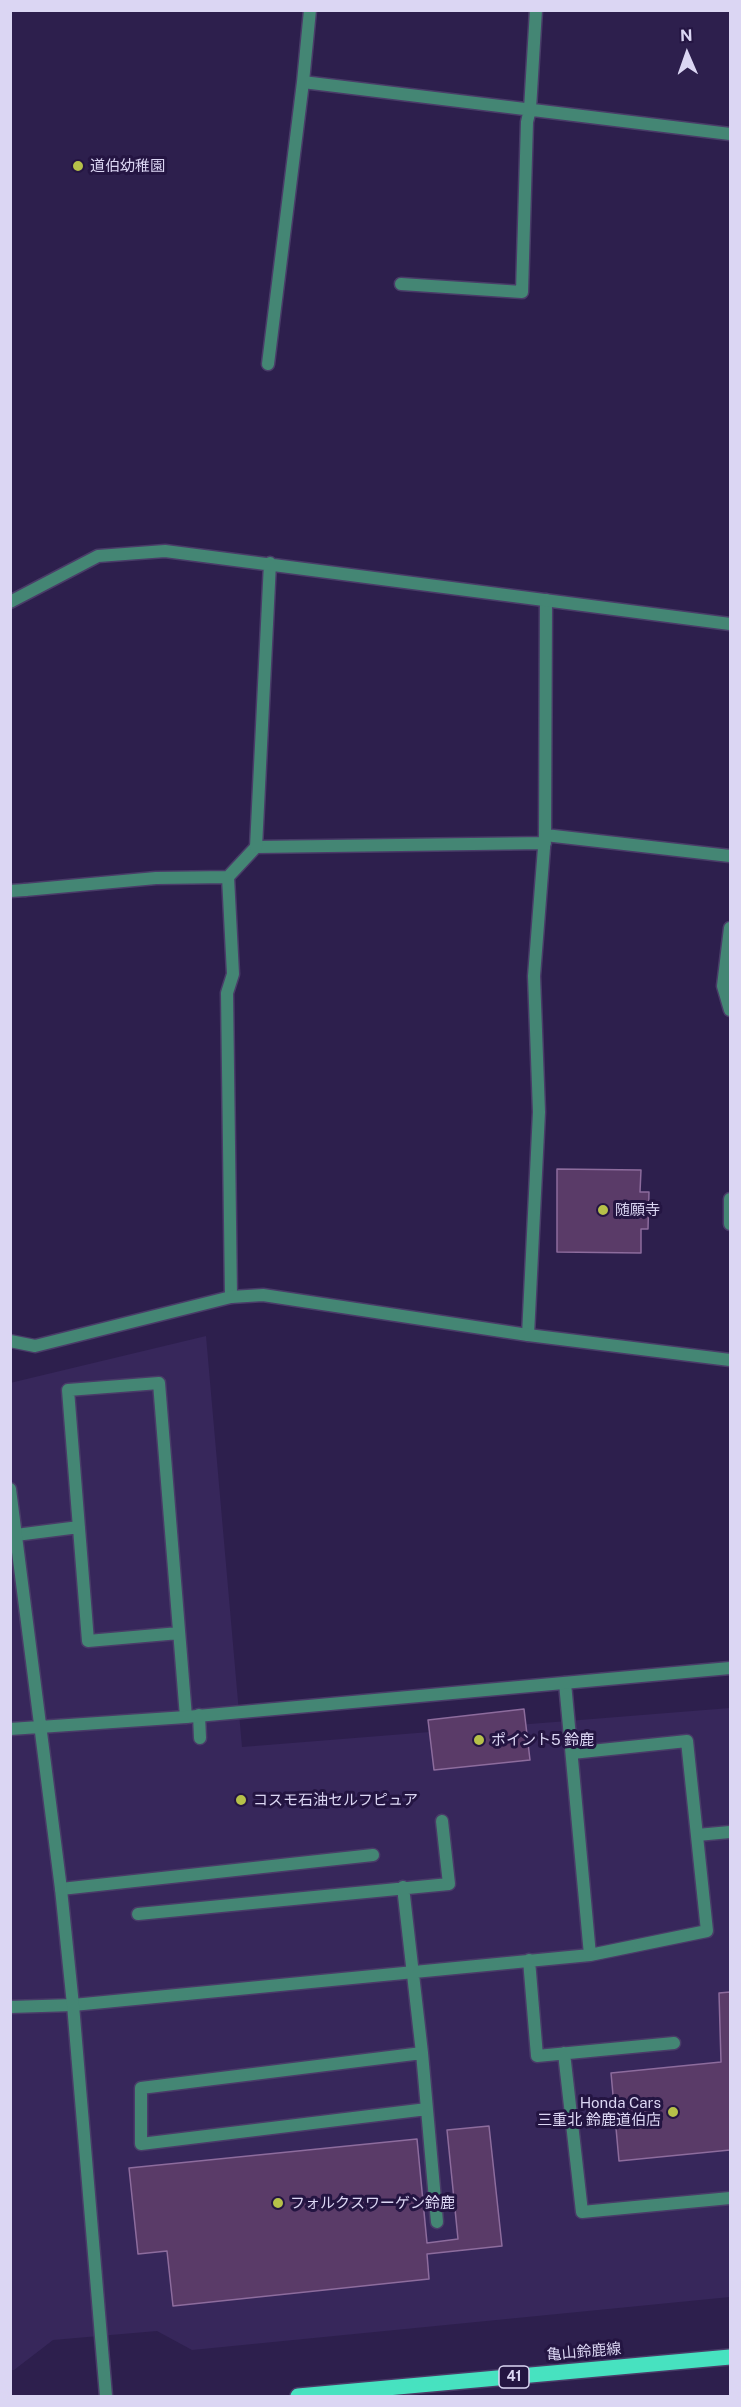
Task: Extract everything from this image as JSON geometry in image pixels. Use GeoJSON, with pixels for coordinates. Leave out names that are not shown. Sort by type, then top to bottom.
{"type":"FeatureCollection","features":[{"type":"Feature","properties":{"kind":"main road","name":"亀山鈴鹿線"},"geometry":{"type":"LineString","coordinates":[[298,2397],[730,2357]]}},
{"type":"Feature","properties":{"kind":"street"},"geometry":{"type":"LineString","coordinates":[[268,364],[310,10]]}},
{"type":"Feature","properties":{"kind":"street"},"geometry":{"type":"LineString","coordinates":[[401,284],[522,292],[527,122],[530,109],[536,10]]}},
{"type":"Feature","properties":{"kind":"street"},"geometry":{"type":"LineString","coordinates":[[303,82],[730,134]]}},
{"type":"Feature","properties":{"kind":"street"},"geometry":{"type":"LineString","coordinates":[[10,602],[98,556],[165,551],[730,624]]}},
{"type":"Feature","properties":{"kind":"street"},"geometry":{"type":"LineString","coordinates":[[231,1297],[227,993],[233,974],[228,877],[256,847],[270,563]]}},
{"type":"Feature","properties":{"kind":"street"},"geometry":{"type":"LineString","coordinates":[[528,1335],[539,1112],[534,976],[545,839],[546,600]]}},
{"type":"Feature","properties":{"kind":"street"},"geometry":{"type":"LineString","coordinates":[[256,847],[545,839],[730,856]]}},
{"type":"Feature","properties":{"kind":"street"},"geometry":{"type":"LineString","coordinates":[[10,891],[156,878],[228,877]]}},
{"type":"Feature","properties":{"kind":"street"},"geometry":{"type":"LineString","coordinates":[[730,928],[723,986],[730,1010]]}},
{"type":"Feature","properties":{"kind":"street"},"geometry":{"type":"LineString","coordinates":[[730,1199],[730,1221]]}},
{"type":"Feature","properties":{"kind":"street"},"geometry":{"type":"LineString","coordinates":[[10,1341],[35,1346],[231,1297],[263,1295],[528,1335],[730,1360]]}},
{"type":"Feature","properties":{"kind":"street"},"geometry":{"type":"LineString","coordinates":[[179,1633],[88,1641],[68,1390],[159,1383],[179,1633],[193,1716],[200,1738]]}},
{"type":"Feature","properties":{"kind":"street"},"geometry":{"type":"LineString","coordinates":[[10,1489],[61,1889],[106,2397]]}},
{"type":"Feature","properties":{"kind":"street"},"geometry":{"type":"LineString","coordinates":[[16,1535],[79,1527]]}},
{"type":"Feature","properties":{"kind":"street"},"geometry":{"type":"LineString","coordinates":[[10,1729],[193,1716],[730,1668]]}},
{"type":"Feature","properties":{"kind":"street"},"geometry":{"type":"LineString","coordinates":[[565,1683],[590,1955]]}},
{"type":"Feature","properties":{"kind":"street"},"geometry":{"type":"LineString","coordinates":[[10,2007],[73,2005],[590,1955],[707,1932],[687,1741],[572,1753]]}},
{"type":"Feature","properties":{"kind":"street"},"geometry":{"type":"LineString","coordinates":[[138,1914],[449,1884],[442,1821]]}},
{"type":"Feature","properties":{"kind":"street"},"geometry":{"type":"LineString","coordinates":[[697,1835],[730,1832]]}},
{"type":"Feature","properties":{"kind":"street"},"geometry":{"type":"LineString","coordinates":[[61,1889],[373,1856]]}},
{"type":"Feature","properties":{"kind":"street"},"geometry":{"type":"LineString","coordinates":[[403,1887],[422,2053],[437,2222]]}},
{"type":"Feature","properties":{"kind":"street"},"geometry":{"type":"LineString","coordinates":[[529,1960],[537,2056],[674,2043]]}},
{"type":"Feature","properties":{"kind":"street"},"geometry":{"type":"LineString","coordinates":[[422,2053],[141,2088],[141,2144],[427,2109]]}},
{"type":"Feature","properties":{"kind":"street"},"geometry":{"type":"LineString","coordinates":[[564,2053],[582,2211],[730,2198]]}},
{"type":"Feature","properties":{"kind":"shaded area"},"geometry":{"type":"Polygon","coordinates":[[[206,1336],[242,1747],[730,1708],[730,2297],[192,2350],[157,2331],[53,2340],[11,2370],[10,1383],[206,1336]]]}},
{"type":"Feature","properties":{"kind":"building","name":"随願寺"},"geometry":{"type":"Polygon","coordinates":[[[557,1169],[641,1170],[640,1192],[649,1192],[648,1229],[641,1229],[641,1253],[557,1252],[557,1169]]]}},
{"type":"Feature","properties":{"kind":"building","name":"ポイント5 鈴鹿"},"geometry":{"type":"Polygon","coordinates":[[[524,1709],[530,1760],[434,1770],[428,1720],[524,1709]]]}},
{"type":"Feature","properties":{"kind":"building","name":"Honda Cars 三重北 鈴鹿道伯店"},"geometry":{"type":"Polygon","coordinates":[[[730,1992],[730,2150],[619,2161],[611,2073],[721,2062],[719,1993],[730,1992]]]}},
{"type":"Feature","properties":{"kind":"building","name":"フォルクスワーゲン鈴鹿"},"geometry":{"type":"Polygon","coordinates":[[[489,2126],[502,2246],[427,2254],[429,2279],[173,2306],[167,2251],[138,2254],[129,2168],[417,2139],[427,2243],[458,2239],[447,2130],[489,2126]]]}},
{"type":"Feature","properties":{"kind":"place","name":"道伯幼稚園"},"geometry":{"type":"Point","coordinates":[78,166]}},
{"type":"Feature","properties":{"kind":"place","name":"随願寺"},"geometry":{"type":"Point","coordinates":[603,1210]}},
{"type":"Feature","properties":{"kind":"place","name":"ポイント5 鈴鹿"},"geometry":{"type":"Point","coordinates":[479,1740]}},
{"type":"Feature","properties":{"kind":"place","name":"コスモ石油セルフピュア"},"geometry":{"type":"Point","coordinates":[241,1800]}},
{"type":"Feature","properties":{"kind":"place","name":"Honda Cars 三重北 鈴鹿道伯店"},"geometry":{"type":"Point","coordinates":[673,2112]}},
{"type":"Feature","properties":{"kind":"place","name":"フォルクスワーゲン鈴鹿"},"geometry":{"type":"Point","coordinates":[278,2203]}}]}
